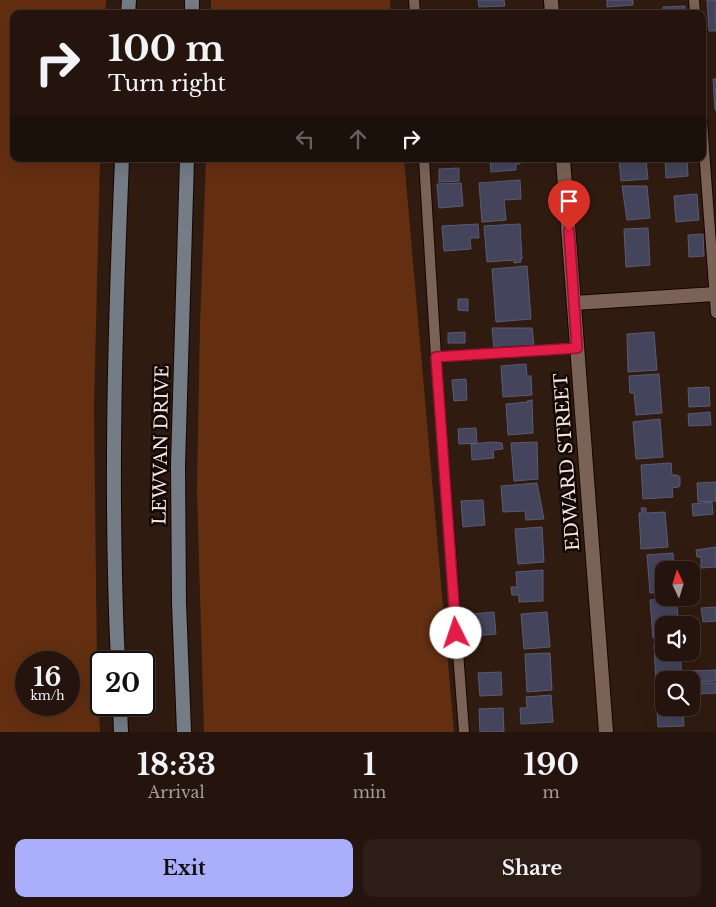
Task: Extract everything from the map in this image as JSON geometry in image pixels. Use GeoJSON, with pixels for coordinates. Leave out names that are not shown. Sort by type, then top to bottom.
{"type":"FeatureCollection","features":[{"type":"Feature","properties":{"kind":"main road"},"geometry":{"type":"LineString","coordinates":[[117,651],[115,604],[114,463],[116,318],[122,162]]}},
{"type":"Feature","properties":{"kind":"main road","name":"LEWVAN DRIVE"},"geometry":{"type":"LineString","coordinates":[[184,732],[179,603],[178,465],[187,162]]}},
{"type":"Feature","properties":{"kind":"main road"},"geometry":{"type":"LineString","coordinates":[[120,716],[121,732]]}},
{"type":"Feature","properties":{"kind":"street","name":"EDWARD STREET"},"geometry":{"type":"LineString","coordinates":[[563,162],[606,732]]}},
{"type":"Feature","properties":{"kind":"street"},"geometry":{"type":"LineString","coordinates":[[574,304],[715,294]]}},
{"type":"Feature","properties":{"kind":"lane"},"geometry":{"type":"LineString","coordinates":[[424,162],[436,357],[464,732]]}},
{"type":"Feature","properties":{"kind":"lane"},"geometry":{"type":"LineString","coordinates":[[705,162],[716,313]]}},
{"type":"Feature","properties":{"kind":"lane"},"geometry":{"type":"LineString","coordinates":[[436,357],[577,348]]}},
{"type":"Feature","properties":{"kind":"shaded area"},"geometry":{"type":"Polygon","coordinates":[[[0,0],[106,0],[105,10],[10,10],[10,162],[100,162],[94,407],[97,651],[90,651],[90,716],[99,716],[100,732],[0,732],[0,0]]]}},
{"type":"Feature","properties":{"kind":"shaded area"},"geometry":{"type":"Polygon","coordinates":[[[211,0],[390,0],[391,10],[211,10],[211,0]]]}},
{"type":"Feature","properties":{"kind":"shaded area"},"geometry":{"type":"Polygon","coordinates":[[[206,162],[404,162],[454,732],[204,732],[197,490],[206,162]]]}},
{"type":"Feature","properties":{"kind":"building"},"geometry":{"type":"Polygon","coordinates":[[[478,0],[504,0],[505,6],[479,7],[478,0]]]}},
{"type":"Feature","properties":{"kind":"building"},"geometry":{"type":"Polygon","coordinates":[[[607,0],[633,0],[633,5],[607,7],[607,0]]]}},
{"type":"Feature","properties":{"kind":"building"},"geometry":{"type":"Polygon","coordinates":[[[707,0],[716,0],[716,31],[709,31],[707,0]]]}},
{"type":"Feature","properties":{"kind":"building"},"geometry":{"type":"Polygon","coordinates":[[[685,6],[685,10],[663,10],[663,7],[685,6]]]}},
{"type":"Feature","properties":{"kind":"building"},"geometry":{"type":"Polygon","coordinates":[[[713,79],[716,79],[716,110],[715,110],[713,79]]]}},
{"type":"Feature","properties":{"kind":"building"},"geometry":{"type":"Polygon","coordinates":[[[490,162],[520,162],[520,164],[516,164],[516,170],[491,172],[490,162]]]}},
{"type":"Feature","properties":{"kind":"building"},"geometry":{"type":"Polygon","coordinates":[[[619,162],[646,162],[648,179],[621,181],[619,162]]]}},
{"type":"Feature","properties":{"kind":"building"},"geometry":{"type":"Polygon","coordinates":[[[665,162],[687,162],[688,176],[666,178],[665,162]]]}},
{"type":"Feature","properties":{"kind":"building"},"geometry":{"type":"Polygon","coordinates":[[[459,168],[459,181],[439,182],[439,169],[459,168]]]}},
{"type":"Feature","properties":{"kind":"building"},"geometry":{"type":"Polygon","coordinates":[[[520,180],[521,199],[504,200],[506,220],[482,222],[479,183],[520,180]]]}},
{"type":"Feature","properties":{"kind":"building"},"geometry":{"type":"Polygon","coordinates":[[[461,183],[463,206],[439,208],[437,184],[461,183]]]}},
{"type":"Feature","properties":{"kind":"building"},"geometry":{"type":"Polygon","coordinates":[[[622,186],[647,186],[650,218],[627,220],[622,186]]]}},
{"type":"Feature","properties":{"kind":"building"},"geometry":{"type":"Polygon","coordinates":[[[697,194],[699,220],[676,222],[674,196],[697,194]]]}},
{"type":"Feature","properties":{"kind":"building"},"geometry":{"type":"Polygon","coordinates":[[[478,224],[479,238],[470,238],[471,249],[444,251],[442,226],[478,224]]]}},
{"type":"Feature","properties":{"kind":"building"},"geometry":{"type":"Polygon","coordinates":[[[520,224],[521,262],[514,263],[514,260],[487,262],[484,226],[520,224]]]}},
{"type":"Feature","properties":{"kind":"building"},"geometry":{"type":"Polygon","coordinates":[[[648,228],[650,265],[626,267],[624,229],[648,228]]]}},
{"type":"Feature","properties":{"kind":"building"},"geometry":{"type":"Polygon","coordinates":[[[703,234],[704,256],[689,257],[688,235],[703,234]]]}},
{"type":"Feature","properties":{"kind":"building"},"geometry":{"type":"Polygon","coordinates":[[[527,266],[531,319],[496,322],[492,269],[527,266]]]}},
{"type":"Feature","properties":{"kind":"building"},"geometry":{"type":"Polygon","coordinates":[[[458,299],[468,299],[468,311],[458,310],[458,299]]]}},
{"type":"Feature","properties":{"kind":"building"},"geometry":{"type":"Polygon","coordinates":[[[492,328],[532,328],[534,345],[531,345],[531,348],[494,349],[492,328]]]}},
{"type":"Feature","properties":{"kind":"building"},"geometry":{"type":"Polygon","coordinates":[[[465,332],[465,343],[448,343],[448,333],[465,332]]]}},
{"type":"Feature","properties":{"kind":"building"},"geometry":{"type":"Polygon","coordinates":[[[654,332],[657,370],[628,372],[627,334],[654,332]]]}},
{"type":"Feature","properties":{"kind":"building"},"geometry":{"type":"Polygon","coordinates":[[[526,364],[527,376],[531,376],[532,395],[503,397],[501,366],[526,364]]]}},
{"type":"Feature","properties":{"kind":"building"},"geometry":{"type":"Polygon","coordinates":[[[659,374],[662,413],[636,415],[634,393],[630,393],[629,376],[659,374]]]}},
{"type":"Feature","properties":{"kind":"building"},"geometry":{"type":"Polygon","coordinates":[[[466,379],[467,400],[454,401],[452,380],[466,379]]]}},
{"type":"Feature","properties":{"kind":"building"},"geometry":{"type":"Polygon","coordinates":[[[709,387],[710,406],[689,407],[688,388],[709,387]]]}},
{"type":"Feature","properties":{"kind":"building"},"geometry":{"type":"Polygon","coordinates":[[[532,400],[533,433],[508,435],[506,404],[532,400]]]}},
{"type":"Feature","properties":{"kind":"building"},"geometry":{"type":"Polygon","coordinates":[[[710,412],[711,425],[689,426],[688,414],[710,412]]]}},
{"type":"Feature","properties":{"kind":"building"},"geometry":{"type":"Polygon","coordinates":[[[660,419],[663,457],[636,459],[633,422],[660,419]]]}},
{"type":"Feature","properties":{"kind":"building"},"geometry":{"type":"Polygon","coordinates":[[[476,428],[477,443],[459,444],[458,429],[476,428]]]}},
{"type":"Feature","properties":{"kind":"building"},"geometry":{"type":"Polygon","coordinates":[[[537,442],[538,479],[514,481],[511,443],[537,442]]]}},
{"type":"Feature","properties":{"kind":"building"},"geometry":{"type":"Polygon","coordinates":[[[502,443],[503,449],[493,450],[494,458],[472,460],[471,444],[502,443]]]}},
{"type":"Feature","properties":{"kind":"building"},"geometry":{"type":"Polygon","coordinates":[[[671,463],[672,475],[680,477],[679,487],[672,488],[673,497],[643,499],[641,465],[671,463]]]}},
{"type":"Feature","properties":{"kind":"building"},"geometry":{"type":"Polygon","coordinates":[[[716,482],[716,501],[698,502],[697,483],[716,482]]]}},
{"type":"Feature","properties":{"kind":"building"},"geometry":{"type":"Polygon","coordinates":[[[537,483],[544,519],[526,520],[525,511],[503,512],[501,486],[537,483]]]}},
{"type":"Feature","properties":{"kind":"building"},"geometry":{"type":"Polygon","coordinates":[[[483,500],[485,525],[463,527],[461,501],[483,500]]]}},
{"type":"Feature","properties":{"kind":"building"},"geometry":{"type":"Polygon","coordinates":[[[712,502],[713,514],[693,516],[692,504],[712,502]]]}},
{"type":"Feature","properties":{"kind":"building"},"geometry":{"type":"Polygon","coordinates":[[[641,508],[646,508],[646,513],[665,512],[668,547],[641,549],[639,513],[642,513],[641,508]]]}},
{"type":"Feature","properties":{"kind":"building"},"geometry":{"type":"Polygon","coordinates":[[[542,527],[544,562],[518,564],[515,529],[542,527]]]}},
{"type":"Feature","properties":{"kind":"building"},"geometry":{"type":"Polygon","coordinates":[[[716,547],[716,567],[701,568],[701,557],[697,557],[696,550],[716,547]]]}},
{"type":"Feature","properties":{"kind":"building"},"geometry":{"type":"Polygon","coordinates":[[[673,553],[673,561],[655,561],[655,593],[650,593],[647,555],[673,553]]]}},
{"type":"Feature","properties":{"kind":"building"},"geometry":{"type":"Polygon","coordinates":[[[543,570],[543,601],[519,602],[519,595],[512,595],[511,587],[517,587],[516,572],[543,570]]]}},
{"type":"Feature","properties":{"kind":"building"},"geometry":{"type":"Polygon","coordinates":[[[650,600],[655,600],[655,606],[677,606],[678,616],[655,616],[655,638],[653,638],[650,600]]]}},
{"type":"Feature","properties":{"kind":"building"},"geometry":{"type":"Polygon","coordinates":[[[716,607],[716,621],[703,622],[701,608],[716,607]]]}},
{"type":"Feature","properties":{"kind":"building"},"geometry":{"type":"Polygon","coordinates":[[[494,612],[496,634],[474,636],[472,614],[494,612]]]}},
{"type":"Feature","properties":{"kind":"building"},"geometry":{"type":"Polygon","coordinates":[[[547,612],[550,647],[524,649],[521,614],[547,612]]]}},
{"type":"Feature","properties":{"kind":"building"},"geometry":{"type":"Polygon","coordinates":[[[654,644],[655,661],[681,661],[681,671],[655,671],[654,644]]]}},
{"type":"Feature","properties":{"kind":"building"},"geometry":{"type":"Polygon","coordinates":[[[550,653],[552,690],[527,692],[525,654],[550,653]]]}},
{"type":"Feature","properties":{"kind":"building"},"geometry":{"type":"Polygon","coordinates":[[[716,670],[716,681],[700,682],[700,671],[688,671],[716,670]]]}},
{"type":"Feature","properties":{"kind":"building"},"geometry":{"type":"Polygon","coordinates":[[[501,672],[502,695],[480,696],[478,673],[501,672]]]}},
{"type":"Feature","properties":{"kind":"building"},"geometry":{"type":"Polygon","coordinates":[[[700,683],[716,683],[716,693],[700,694],[700,683]]]}},
{"type":"Feature","properties":{"kind":"building"},"geometry":{"type":"Polygon","coordinates":[[[551,695],[553,722],[521,724],[520,708],[527,708],[526,697],[551,695]]]}},
{"type":"Feature","properties":{"kind":"building"},"geometry":{"type":"Polygon","coordinates":[[[503,708],[504,732],[480,732],[479,709],[503,708]]]}},
{"type":"Feature","properties":{"kind":"building"},"geometry":{"type":"Polygon","coordinates":[[[657,716],[683,716],[684,726],[658,727],[657,716]]]}},
{"type":"Feature","properties":{"kind":"route"},"geometry":{"type":"LineString","coordinates":[[456,633],[436,357],[577,348],[569,231]]}}]}
